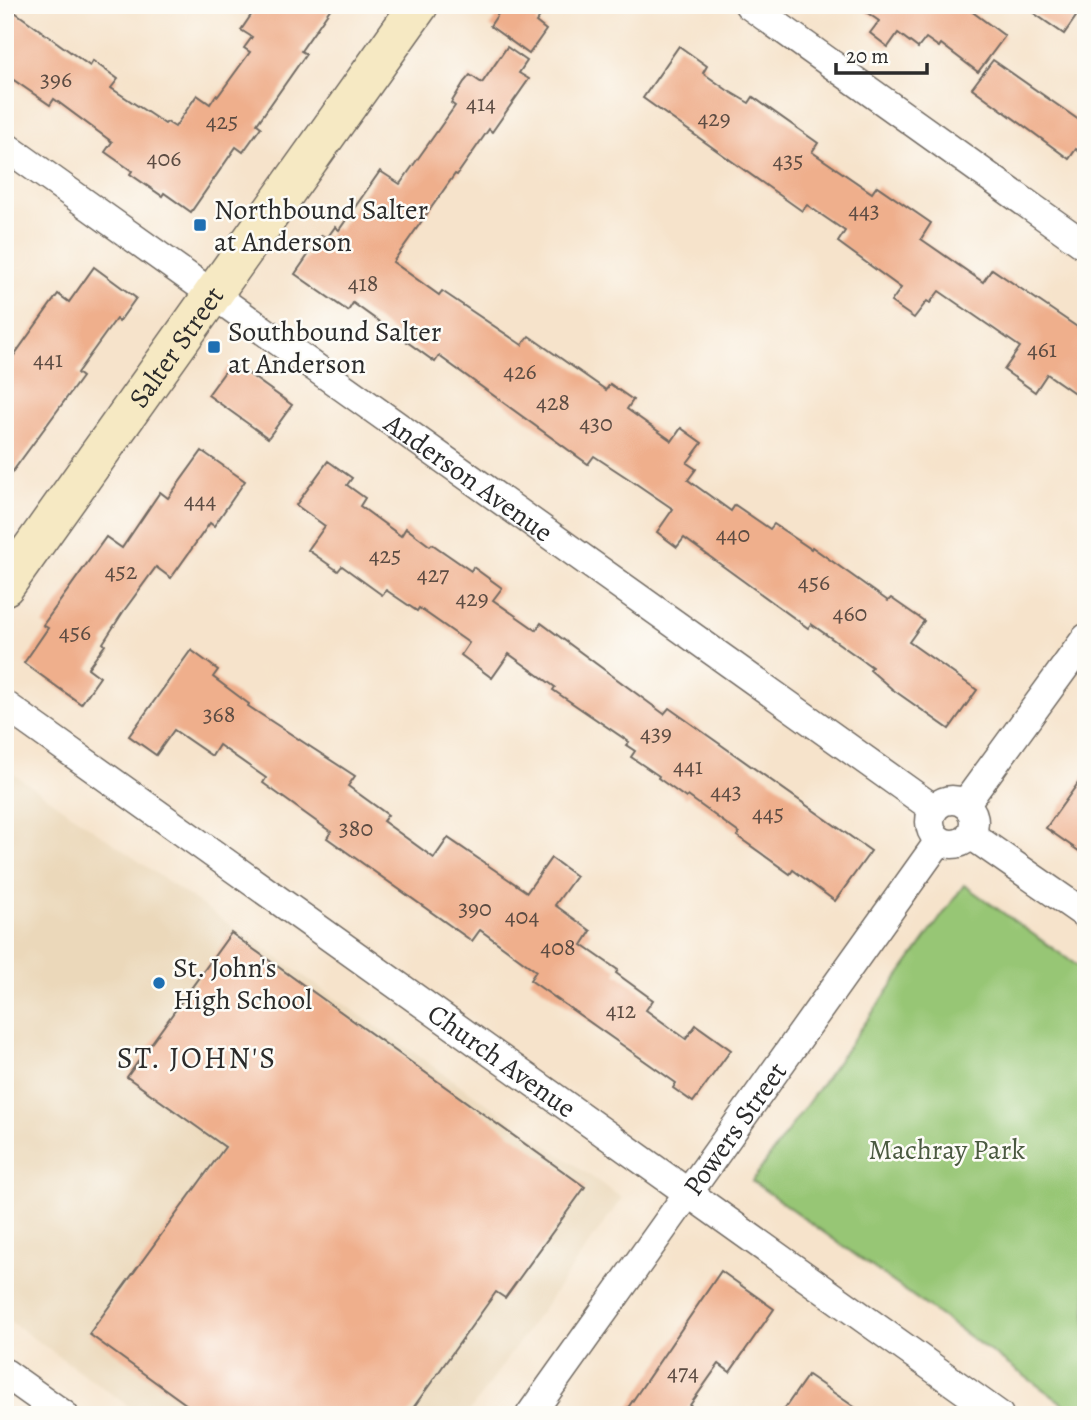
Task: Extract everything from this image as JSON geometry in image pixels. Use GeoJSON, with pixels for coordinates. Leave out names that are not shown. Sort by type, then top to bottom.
{"type":"FeatureCollection","features":[{"type":"Feature","properties":{"kind":"main road","name":"Salter Street"},"geometry":{"type":"LineString","coordinates":[[5,586],[419,5]]}},
{"type":"Feature","properties":{"kind":"street"},"geometry":{"type":"LineString","coordinates":[[749,5],[1086,246]]}},
{"type":"Feature","properties":{"kind":"street","name":"Anderson Avenue"},"geometry":{"type":"LineString","coordinates":[[5,146],[934,809]]}},
{"type":"Feature","properties":{"kind":"street"},"geometry":{"type":"LineString","coordinates":[[965,804],[1086,638]]}},
{"type":"Feature","properties":{"kind":"street","name":"Church Avenue"},"geometry":{"type":"LineString","coordinates":[[5,705],[999,1415]]}},
{"type":"Feature","properties":{"kind":"street"},"geometry":{"type":"LineString","coordinates":[[945,801],[965,804],[974,815],[971,835],[960,844],[939,841],[930,830],[929,823],[934,809],[945,801]]}},
{"type":"Feature","properties":{"kind":"street"},"geometry":{"type":"LineString","coordinates":[[971,835],[1086,915]]}},
{"type":"Feature","properties":{"kind":"street","name":"Powers Street"},"geometry":{"type":"LineString","coordinates":[[530,1415],[939,841]]}},
{"type":"Feature","properties":{"kind":"street"},"geometry":{"type":"LineString","coordinates":[[5,1373],[64,1415]]}},
{"type":"Feature","properties":{"kind":"shaded area","name":"St. John's High School"},"geometry":{"type":"Polygon","coordinates":[[[5,768],[622,1198],[467,1415],[141,1415],[5,1318],[5,768]]]}},
{"type":"Feature","properties":{"kind":"green space","name":"Machray Park"},"geometry":{"type":"Polygon","coordinates":[[[964,885],[1086,972],[1086,1415],[1079,1415],[752,1181],[964,885]]]}},
{"type":"Feature","properties":{"kind":"building"},"geometry":{"type":"Polygon","coordinates":[[[5,5],[90,66],[93,61],[118,79],[111,88],[165,124],[167,122],[175,127],[197,95],[210,104],[216,95],[218,96],[250,52],[244,48],[252,37],[241,30],[258,5],[333,5],[301,51],[306,54],[257,124],[261,127],[243,152],[236,147],[191,212],[130,174],[132,171],[105,152],[112,142],[54,99],[50,105],[5,74],[5,5]]]}},
{"type":"Feature","properties":{"kind":"building"},"geometry":{"type":"Polygon","coordinates":[[[504,5],[548,5],[536,22],[546,30],[529,54],[490,26],[504,5]]]}},
{"type":"Feature","properties":{"kind":"building"},"geometry":{"type":"Polygon","coordinates":[[[856,5],[963,5],[1005,36],[978,72],[941,44],[939,47],[926,38],[918,48],[898,33],[888,47],[870,33],[879,21],[856,5]]]}},
{"type":"Feature","properties":{"kind":"building"},"geometry":{"type":"Polygon","coordinates":[[[1022,5],[1084,5],[1064,34],[1022,5]]]}},
{"type":"Feature","properties":{"kind":"building"},"geometry":{"type":"Polygon","coordinates":[[[679,46],[707,66],[703,73],[727,90],[749,103],[753,97],[818,143],[812,152],[872,193],[877,186],[931,223],[921,239],[983,282],[992,269],[1086,333],[1086,401],[1047,374],[1035,392],[1004,370],[1020,347],[939,291],[914,318],[891,302],[901,288],[838,242],[845,231],[807,205],[802,211],[643,98],[679,46]]]}},
{"type":"Feature","properties":{"kind":"building"},"geometry":{"type":"Polygon","coordinates":[[[507,47],[527,61],[519,73],[529,79],[492,132],[489,129],[457,175],[455,174],[393,262],[439,295],[442,291],[522,345],[529,336],[606,390],[610,384],[633,400],[627,409],[672,441],[681,428],[702,443],[687,463],[696,469],[688,480],[731,511],[735,505],[770,529],[774,524],[811,549],[812,547],[888,601],[891,598],[924,621],[909,642],[977,690],[949,729],[892,689],[870,670],[872,667],[811,624],[808,628],[684,538],[677,547],[657,532],[673,509],[594,456],[588,464],[439,356],[435,362],[353,303],[348,311],[295,274],[322,235],[327,238],[335,227],[339,230],[380,171],[400,184],[455,106],[451,103],[464,82],[470,75],[482,83],[507,47]]]}},
{"type":"Feature","properties":{"kind":"building"},"geometry":{"type":"Polygon","coordinates":[[[993,60],[1086,125],[1086,157],[1076,149],[1069,159],[972,88],[993,60]]]}},
{"type":"Feature","properties":{"kind":"building"},"geometry":{"type":"Polygon","coordinates":[[[94,267],[136,298],[119,322],[116,319],[77,373],[82,377],[5,482],[5,368],[58,294],[69,302],[94,267]]]}},
{"type":"Feature","properties":{"kind":"building"},"geometry":{"type":"Polygon","coordinates":[[[232,362],[292,405],[268,438],[208,395],[232,362]]]}},
{"type":"Feature","properties":{"kind":"building"},"geometry":{"type":"Polygon","coordinates":[[[202,451],[245,481],[214,526],[210,523],[171,578],[156,567],[123,612],[103,643],[105,645],[88,668],[100,677],[81,704],[24,663],[48,628],[43,625],[106,537],[122,548],[160,492],[168,498],[202,451]]]}},
{"type":"Feature","properties":{"kind":"building"},"geometry":{"type":"Polygon","coordinates":[[[328,461],[352,478],[347,485],[365,498],[360,506],[401,536],[406,528],[471,571],[473,567],[502,588],[493,600],[536,630],[541,623],[664,714],[669,708],[871,851],[835,901],[793,870],[790,874],[737,836],[739,833],[658,778],[659,776],[631,757],[635,751],[626,745],[629,742],[553,690],[555,687],[509,654],[492,678],[461,655],[469,643],[419,608],[417,611],[386,590],[382,595],[342,566],[338,571],[308,550],[325,526],[296,505],[328,461]]]}},
{"type":"Feature","properties":{"kind":"building"},"geometry":{"type":"Polygon","coordinates":[[[191,650],[218,670],[213,677],[249,704],[248,706],[355,776],[348,786],[388,815],[383,821],[434,858],[448,838],[527,892],[551,858],[576,876],[555,905],[591,931],[582,945],[618,970],[616,973],[653,1000],[646,1010],[686,1039],[696,1025],[731,1050],[693,1102],[673,1088],[676,1083],[530,980],[536,971],[480,930],[472,941],[327,838],[331,832],[263,783],[266,778],[219,745],[212,756],[174,730],[156,755],[129,736],[191,650]]]}},
{"type":"Feature","properties":{"kind":"building"},"geometry":{"type":"Polygon","coordinates":[[[1086,772],[1086,856],[1046,828],[1086,772]]]}},
{"type":"Feature","properties":{"kind":"building"},"geometry":{"type":"Polygon","coordinates":[[[231,933],[585,1187],[505,1298],[496,1292],[408,1415],[201,1415],[89,1334],[225,1147],[127,1077],[231,933]]]}},
{"type":"Feature","properties":{"kind":"building"},"geometry":{"type":"Polygon","coordinates":[[[721,1271],[774,1309],[730,1372],[719,1364],[683,1415],[623,1415],[721,1271]]]}},
{"type":"Feature","properties":{"kind":"building"},"geometry":{"type":"Polygon","coordinates":[[[808,1375],[866,1415],[780,1415],[808,1375]]]}},
{"type":"Feature","properties":{"kind":"place","name":"Northbound Salter at Anderson"},"geometry":{"type":"Point","coordinates":[200,225]}},
{"type":"Feature","properties":{"kind":"place","name":"Southbound Salter at Anderson"},"geometry":{"type":"Point","coordinates":[214,347]}},
{"type":"Feature","properties":{"kind":"place","name":"St. John's High School"},"geometry":{"type":"Point","coordinates":[159,983]}},
{"type":"Feature","properties":{"kind":"district","name":"ST. JOHN'S"},"geometry":{"type":"Point","coordinates":[197,1058]}}]}
